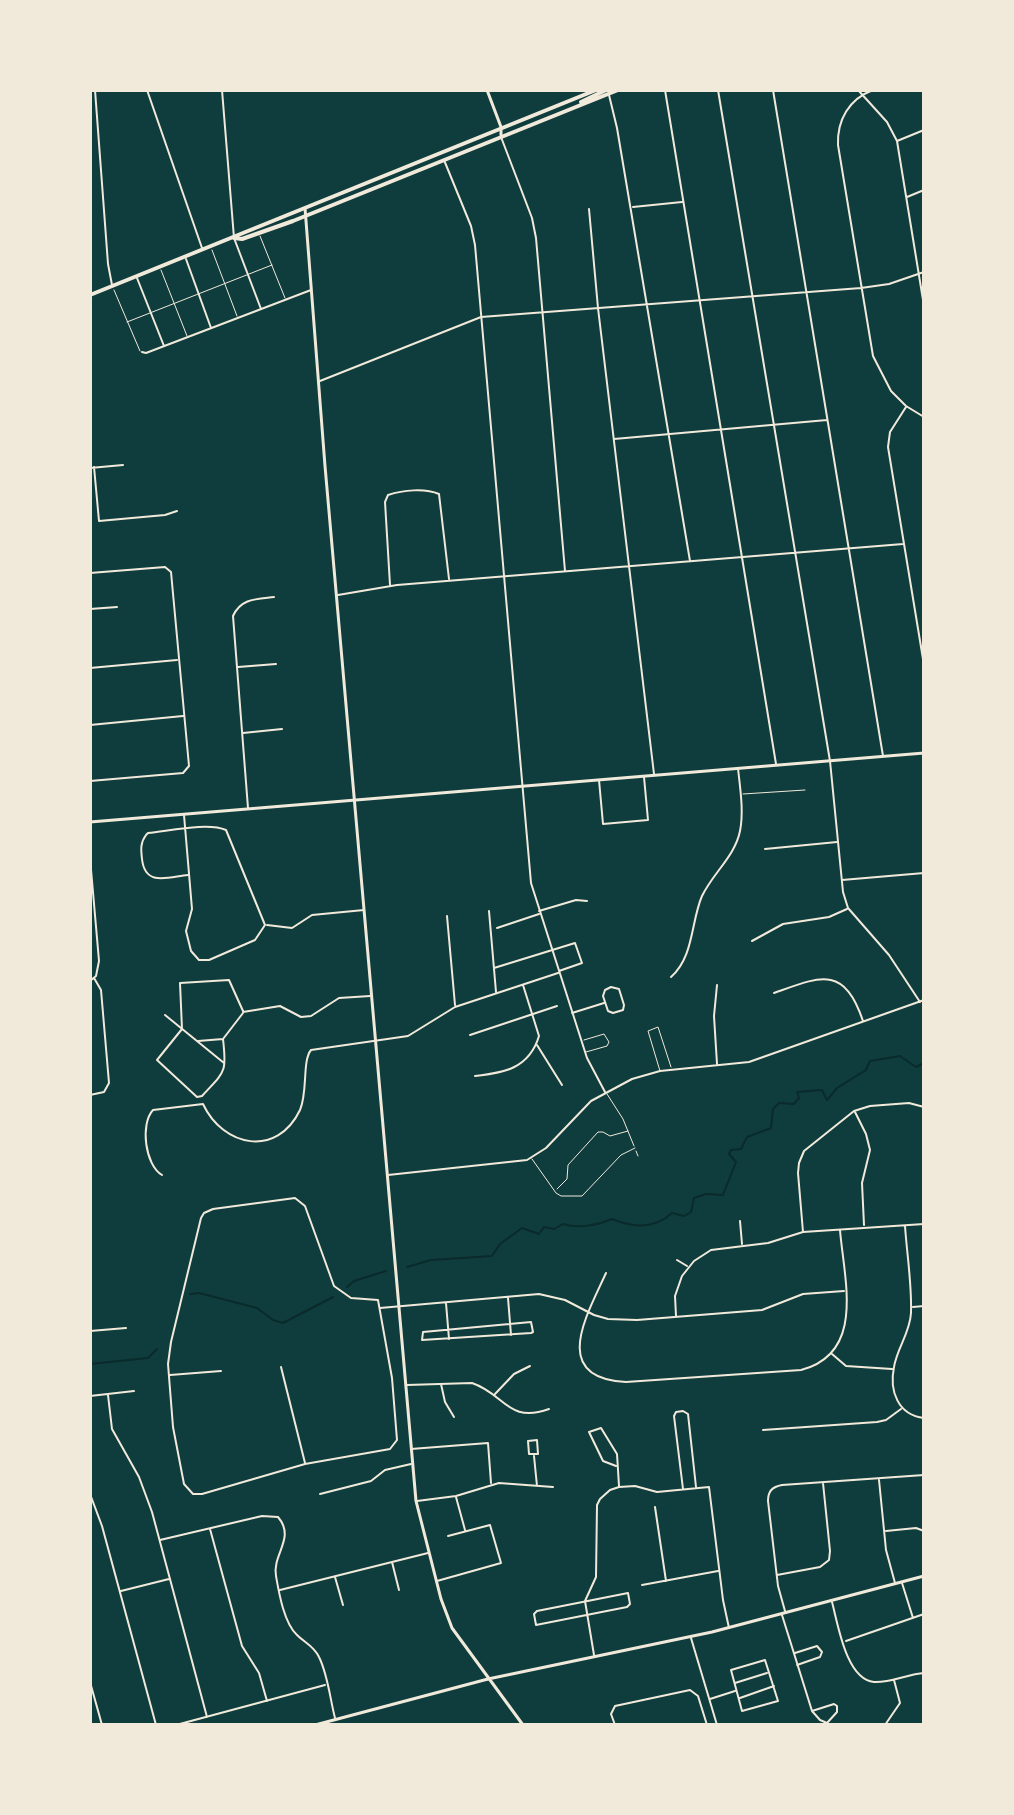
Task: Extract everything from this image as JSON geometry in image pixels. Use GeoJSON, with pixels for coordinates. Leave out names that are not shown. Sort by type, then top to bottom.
{"type":"FeatureCollection","features":[{"type":"Feature","properties":{"kind":"main road"},"geometry":{"type":"LineString","coordinates":[[487,90],[501,127],[501,136]]}},
{"type":"Feature","properties":{"kind":"main road"},"geometry":{"type":"LineString","coordinates":[[90,295],[596,90]]}},
{"type":"Feature","properties":{"kind":"main road"},"geometry":{"type":"LineString","coordinates":[[234,238],[242,239],[307,216],[554,115],[562,109],[618,90]]}},
{"type":"Feature","properties":{"kind":"main road"},"geometry":{"type":"LineString","coordinates":[[305,208],[416,1501],[452,1628],[523,1725]]}},
{"type":"Feature","properties":{"kind":"main road"},"geometry":{"type":"LineString","coordinates":[[90,822],[924,753]]}},
{"type":"Feature","properties":{"kind":"main road"},"geometry":{"type":"LineString","coordinates":[[315,1725],[488,1679],[729,1628],[924,1576]]}},
{"type":"Feature","properties":{"kind":"street"},"geometry":{"type":"LineString","coordinates":[[95,90],[108,264],[113,286]]}},
{"type":"Feature","properties":{"kind":"street"},"geometry":{"type":"LineString","coordinates":[[147,90],[203,251]]}},
{"type":"Feature","properties":{"kind":"street"},"geometry":{"type":"LineString","coordinates":[[222,90],[234,238],[261,309]]}},
{"type":"Feature","properties":{"kind":"street"},"geometry":{"type":"LineString","coordinates":[[665,90],[776,765]]}},
{"type":"Feature","properties":{"kind":"street"},"geometry":{"type":"LineString","coordinates":[[387,1175],[532,1159],[553,1142],[579,1112],[605,1092],[632,1079],[660,1071],[749,1062],[922,1001],[889,955],[848,908],[842,880],[830,761],[718,90]]}},
{"type":"Feature","properties":{"kind":"street"},"geometry":{"type":"LineString","coordinates":[[773,90],[883,756]]}},
{"type":"Feature","properties":{"kind":"street"},"geometry":{"type":"LineString","coordinates":[[858,90],[887,122],[897,141],[924,306]]}},
{"type":"Feature","properties":{"kind":"street"},"geometry":{"type":"LineString","coordinates":[[873,90],[862,94],[850,105],[837,140],[876,364],[888,387],[906,406],[924,417]]}},
{"type":"Feature","properties":{"kind":"street"},"geometry":{"type":"LineString","coordinates":[[607,92],[617,128],[631,207],[690,562]]}},
{"type":"Feature","properties":{"kind":"street"},"geometry":{"type":"LineString","coordinates":[[897,141],[924,130]]}},
{"type":"Feature","properties":{"kind":"street"},"geometry":{"type":"LineString","coordinates":[[501,136],[532,218],[565,571]]}},
{"type":"Feature","properties":{"kind":"street"},"geometry":{"type":"LineString","coordinates":[[444,159],[472,229],[530,875],[581,1041],[605,1092]]}},
{"type":"Feature","properties":{"kind":"street"},"geometry":{"type":"LineString","coordinates":[[906,197],[924,190]]}},
{"type":"Feature","properties":{"kind":"street"},"geometry":{"type":"LineString","coordinates":[[631,207],[684,202]]}},
{"type":"Feature","properties":{"kind":"street"},"geometry":{"type":"LineString","coordinates":[[589,209],[613,439],[654,774]]}},
{"type":"Feature","properties":{"kind":"street"},"geometry":{"type":"LineString","coordinates":[[185,258],[211,328]]}},
{"type":"Feature","properties":{"kind":"street"},"geometry":{"type":"LineString","coordinates":[[319,382],[481,317],[861,288],[924,272]]}},
{"type":"Feature","properties":{"kind":"street"},"geometry":{"type":"LineString","coordinates":[[137,277],[164,346]]}},
{"type":"Feature","properties":{"kind":"street"},"geometry":{"type":"LineString","coordinates":[[142,352],[312,290]]}},
{"type":"Feature","properties":{"kind":"street"},"geometry":{"type":"LineString","coordinates":[[906,406],[888,439],[924,665]]}},
{"type":"Feature","properties":{"kind":"street"},"geometry":{"type":"LineString","coordinates":[[613,439],[828,420]]}},
{"type":"Feature","properties":{"kind":"street"},"geometry":{"type":"LineString","coordinates":[[123,465],[92,468],[99,521],[165,515],[177,511]]}},
{"type":"Feature","properties":{"kind":"street"},"geometry":{"type":"LineString","coordinates":[[390,585],[386,498],[396,492],[429,491],[439,494],[449,580]]}},
{"type":"Feature","properties":{"kind":"street"},"geometry":{"type":"LineString","coordinates":[[90,508],[97,508]]}},
{"type":"Feature","properties":{"kind":"street"},"geometry":{"type":"LineString","coordinates":[[337,595],[390,585],[903,544]]}},
{"type":"Feature","properties":{"kind":"street"},"geometry":{"type":"LineString","coordinates":[[90,573],[169,568],[187,770],[183,773],[90,781]]}},
{"type":"Feature","properties":{"kind":"street"},"geometry":{"type":"LineString","coordinates":[[248,809],[233,622],[236,611],[244,602],[274,597]]}},
{"type":"Feature","properties":{"kind":"street"},"geometry":{"type":"LineString","coordinates":[[90,609],[117,607]]}},
{"type":"Feature","properties":{"kind":"street"},"geometry":{"type":"LineString","coordinates":[[90,668],[178,660]]}},
{"type":"Feature","properties":{"kind":"street"},"geometry":{"type":"LineString","coordinates":[[236,667],[276,664]]}},
{"type":"Feature","properties":{"kind":"street"},"geometry":{"type":"LineString","coordinates":[[90,725],[184,716]]}},
{"type":"Feature","properties":{"kind":"street"},"geometry":{"type":"LineString","coordinates":[[242,733],[282,729]]}},
{"type":"Feature","properties":{"kind":"street"},"geometry":{"type":"LineString","coordinates":[[671,977],[688,946],[702,896],[730,855],[740,832],[738,767]]}},
{"type":"Feature","properties":{"kind":"street"},"geometry":{"type":"LineString","coordinates":[[599,779],[603,824],[648,820],[644,775]]}},
{"type":"Feature","properties":{"kind":"street"},"geometry":{"type":"LineString","coordinates":[[184,815],[192,909],[187,921],[188,945],[199,960],[205,961],[255,940],[265,925]]}},
{"type":"Feature","properties":{"kind":"street"},"geometry":{"type":"LineString","coordinates":[[188,875],[150,876],[143,869],[143,837],[148,833],[211,827],[226,830],[265,925]]}},
{"type":"Feature","properties":{"kind":"street"},"geometry":{"type":"LineString","coordinates":[[765,849],[838,842]]}},
{"type":"Feature","properties":{"kind":"street"},"geometry":{"type":"LineString","coordinates":[[90,858],[99,961],[94,978],[90,981]]}},
{"type":"Feature","properties":{"kind":"street"},"geometry":{"type":"LineString","coordinates":[[842,880],[924,873]]}},
{"type":"Feature","properties":{"kind":"street"},"geometry":{"type":"LineString","coordinates":[[497,928],[576,900],[587,901]]}},
{"type":"Feature","properties":{"kind":"street"},"geometry":{"type":"LineString","coordinates":[[752,941],[783,924],[829,917],[848,908]]}},
{"type":"Feature","properties":{"kind":"street"},"geometry":{"type":"LineString","coordinates":[[265,925],[292,928],[312,915],[364,910]]}},
{"type":"Feature","properties":{"kind":"street"},"geometry":{"type":"LineString","coordinates":[[489,911],[497,993]]}},
{"type":"Feature","properties":{"kind":"street"},"geometry":{"type":"LineString","coordinates":[[447,916],[455,1007]]}},
{"type":"Feature","properties":{"kind":"street"},"geometry":{"type":"LineString","coordinates":[[162,1175],[154,1170],[150,1162],[146,1122],[153,1110],[203,1104],[214,1124],[229,1135],[247,1141],[270,1138],[289,1125],[300,1110],[306,1085],[306,1058],[311,1050],[375,1042],[414,1033],[455,1007],[582,963],[575,943],[494,968]]}},
{"type":"Feature","properties":{"kind":"street"},"geometry":{"type":"LineString","coordinates":[[774,993],[821,977],[832,978],[855,1002],[863,1023]]}},
{"type":"Feature","properties":{"kind":"street"},"geometry":{"type":"LineString","coordinates":[[90,1095],[104,1092],[110,1079],[101,990],[94,978]]}},
{"type":"Feature","properties":{"kind":"street"},"geometry":{"type":"LineString","coordinates":[[243,1012],[229,980],[180,983],[182,1029],[157,1060],[195,1096],[202,1096],[224,1072],[223,1039],[243,1012],[280,1006],[307,1017],[318,1014],[339,998],[372,995]]}},
{"type":"Feature","properties":{"kind":"street"},"geometry":{"type":"LineString","coordinates":[[475,1076],[511,1071],[536,1044],[539,1036],[523,984]]}},
{"type":"Feature","properties":{"kind":"street"},"geometry":{"type":"LineString","coordinates":[[717,985],[714,1016],[717,1066]]}},
{"type":"Feature","properties":{"kind":"street"},"geometry":{"type":"LineString","coordinates":[[617,987],[624,1008],[613,1013],[608,1011],[605,1002],[605,990],[617,987]]}},
{"type":"Feature","properties":{"kind":"street"},"geometry":{"type":"LineString","coordinates":[[572,1013],[605,1002]]}},
{"type":"Feature","properties":{"kind":"street"},"geometry":{"type":"LineString","coordinates":[[470,1035],[557,1006]]}},
{"type":"Feature","properties":{"kind":"street"},"geometry":{"type":"LineString","coordinates":[[165,1015],[226,1063]]}},
{"type":"Feature","properties":{"kind":"street"},"geometry":{"type":"LineString","coordinates":[[195,1041],[223,1039]]}},
{"type":"Feature","properties":{"kind":"street"},"geometry":{"type":"LineString","coordinates":[[536,1044],[562,1085]]}},
{"type":"Feature","properties":{"kind":"street"},"geometry":{"type":"LineString","coordinates":[[803,1232],[798,1173],[802,1154],[854,1111],[870,1106],[909,1103],[924,1107]]}},
{"type":"Feature","properties":{"kind":"street"},"geometry":{"type":"LineString","coordinates":[[854,1111],[870,1150],[862,1183],[864,1228]]}},
{"type":"Feature","properties":{"kind":"street"},"geometry":{"type":"LineString","coordinates":[[298,1199],[305,1206],[334,1286],[351,1298],[378,1300],[378,1308],[393,1385],[398,1435],[395,1445],[383,1451],[305,1464],[199,1495],[187,1490],[173,1427],[169,1375],[171,1342],[204,1213],[213,1209],[298,1199]]}},
{"type":"Feature","properties":{"kind":"street"},"geometry":{"type":"LineString","coordinates":[[740,1221],[742,1246]]}},
{"type":"Feature","properties":{"kind":"street"},"geometry":{"type":"LineString","coordinates":[[676,1317],[678,1286],[688,1267],[711,1250],[768,1243],[803,1232],[924,1224]]}},
{"type":"Feature","properties":{"kind":"street"},"geometry":{"type":"LineString","coordinates":[[905,1225],[910,1326],[893,1369],[894,1393],[902,1409],[924,1418]]}},
{"type":"Feature","properties":{"kind":"street"},"geometry":{"type":"LineString","coordinates":[[606,1273],[580,1332],[579,1350],[588,1370],[606,1381],[801,1370],[832,1354],[845,1327],[840,1230]]}},
{"type":"Feature","properties":{"kind":"street"},"geometry":{"type":"LineString","coordinates":[[677,1260],[688,1267]]}},
{"type":"Feature","properties":{"kind":"street"},"geometry":{"type":"LineString","coordinates":[[378,1308],[545,1294],[565,1300],[588,1313],[622,1320],[762,1310],[803,1294],[845,1291]]}},
{"type":"Feature","properties":{"kind":"street"},"geometry":{"type":"LineString","coordinates":[[508,1296],[511,1335]]}},
{"type":"Feature","properties":{"kind":"street"},"geometry":{"type":"LineString","coordinates":[[446,1301],[449,1339]]}},
{"type":"Feature","properties":{"kind":"street"},"geometry":{"type":"LineString","coordinates":[[911,1307],[924,1306]]}},
{"type":"Feature","properties":{"kind":"street"},"geometry":{"type":"LineString","coordinates":[[531,1322],[533,1332],[423,1341],[423,1332],[449,1329],[531,1322]]}},
{"type":"Feature","properties":{"kind":"street"},"geometry":{"type":"LineString","coordinates":[[90,1331],[126,1328]]}},
{"type":"Feature","properties":{"kind":"street"},"geometry":{"type":"LineString","coordinates":[[832,1354],[843,1365],[851,1367],[893,1369]]}},
{"type":"Feature","properties":{"kind":"street"},"geometry":{"type":"LineString","coordinates":[[494,1395],[514,1374],[530,1366]]}},
{"type":"Feature","properties":{"kind":"street"},"geometry":{"type":"LineString","coordinates":[[281,1367],[305,1464]]}},
{"type":"Feature","properties":{"kind":"street"},"geometry":{"type":"LineString","coordinates":[[169,1375],[221,1371]]}},
{"type":"Feature","properties":{"kind":"street"},"geometry":{"type":"LineString","coordinates":[[441,1383],[445,1402],[454,1417]]}},
{"type":"Feature","properties":{"kind":"street"},"geometry":{"type":"LineString","coordinates":[[406,1385],[472,1383],[519,1413],[534,1414],[549,1409]]}},
{"type":"Feature","properties":{"kind":"street"},"geometry":{"type":"LineString","coordinates":[[90,1396],[134,1391]]}},
{"type":"Feature","properties":{"kind":"street"},"geometry":{"type":"LineString","coordinates":[[108,1395],[112,1429],[139,1477],[160,1540],[207,1717]]}},
{"type":"Feature","properties":{"kind":"street"},"geometry":{"type":"LineString","coordinates":[[763,1430],[877,1422],[902,1409]]}},
{"type":"Feature","properties":{"kind":"street"},"geometry":{"type":"LineString","coordinates":[[683,1490],[676,1412],[688,1414],[696,1488]]}},
{"type":"Feature","properties":{"kind":"street"},"geometry":{"type":"LineString","coordinates":[[616,1466],[603,1461],[589,1432],[601,1428],[617,1454],[619,1487]]}},
{"type":"Feature","properties":{"kind":"street"},"geometry":{"type":"LineString","coordinates":[[411,1449],[488,1443],[491,1484]]}},
{"type":"Feature","properties":{"kind":"street"},"geometry":{"type":"LineString","coordinates":[[534,1454],[537,1487]]}},
{"type":"Feature","properties":{"kind":"street"},"geometry":{"type":"LineString","coordinates":[[320,1494],[371,1481],[385,1470],[412,1464]]}},
{"type":"Feature","properties":{"kind":"street"},"geometry":{"type":"LineString","coordinates":[[812,1711],[834,1704],[838,1709],[827,1723],[820,1720],[812,1711],[797,1665],[777,1575],[768,1501],[770,1490],[782,1485],[924,1475]]}},
{"type":"Feature","properties":{"kind":"street"},"geometry":{"type":"LineString","coordinates":[[879,1479],[884,1531],[895,1583]]}},
{"type":"Feature","properties":{"kind":"street"},"geometry":{"type":"LineString","coordinates":[[416,1501],[456,1496],[491,1484],[508,1482],[553,1487]]}},
{"type":"Feature","properties":{"kind":"street"},"geometry":{"type":"LineString","coordinates":[[777,1575],[820,1567],[829,1560],[822,1482]]}},
{"type":"Feature","properties":{"kind":"street"},"geometry":{"type":"LineString","coordinates":[[595,1656],[585,1602],[596,1577],[598,1502],[606,1492],[619,1487],[635,1486],[657,1492],[709,1487],[729,1628]]}},
{"type":"Feature","properties":{"kind":"street"},"geometry":{"type":"LineString","coordinates":[[90,1494],[156,1725]]}},
{"type":"Feature","properties":{"kind":"street"},"geometry":{"type":"LineString","coordinates":[[456,1496],[465,1531]]}},
{"type":"Feature","properties":{"kind":"street"},"geometry":{"type":"LineString","coordinates":[[655,1507],[666,1581]]}},
{"type":"Feature","properties":{"kind":"street"},"geometry":{"type":"LineString","coordinates":[[160,1540],[262,1516],[278,1517],[283,1523],[286,1537],[276,1570],[280,1590],[291,1628],[315,1650],[327,1685],[332,1722]]}},
{"type":"Feature","properties":{"kind":"street"},"geometry":{"type":"LineString","coordinates":[[437,1581],[501,1563],[490,1525],[448,1536]]}},
{"type":"Feature","properties":{"kind":"street"},"geometry":{"type":"LineString","coordinates":[[210,1528],[242,1646],[259,1673],[267,1701]]}},
{"type":"Feature","properties":{"kind":"street"},"geometry":{"type":"LineString","coordinates":[[884,1531],[916,1528],[924,1531]]}},
{"type":"Feature","properties":{"kind":"street"},"geometry":{"type":"LineString","coordinates":[[280,1590],[429,1552]]}},
{"type":"Feature","properties":{"kind":"street"},"geometry":{"type":"LineString","coordinates":[[391,1561],[399,1590]]}},
{"type":"Feature","properties":{"kind":"street"},"geometry":{"type":"LineString","coordinates":[[642,1585],[719,1571]]}},
{"type":"Feature","properties":{"kind":"street"},"geometry":{"type":"LineString","coordinates":[[335,1575],[343,1605]]}},
{"type":"Feature","properties":{"kind":"street"},"geometry":{"type":"LineString","coordinates":[[120,1591],[170,1578]]}},
{"type":"Feature","properties":{"kind":"street"},"geometry":{"type":"LineString","coordinates":[[902,1581],[913,1618]]}},
{"type":"Feature","properties":{"kind":"street"},"geometry":{"type":"LineString","coordinates":[[628,1593],[630,1604],[539,1626],[534,1614],[537,1611],[585,1602],[628,1593]]}},
{"type":"Feature","properties":{"kind":"street"},"geometry":{"type":"LineString","coordinates":[[832,1601],[852,1668],[860,1676],[876,1682],[924,1673]]}},
{"type":"Feature","properties":{"kind":"street"},"geometry":{"type":"LineString","coordinates":[[844,1641],[924,1614]]}},
{"type":"Feature","properties":{"kind":"street"},"geometry":{"type":"LineString","coordinates":[[691,1637],[717,1725]]}},
{"type":"Feature","properties":{"kind":"street"},"geometry":{"type":"LineString","coordinates":[[794,1653],[817,1646],[822,1649],[820,1657],[797,1665]]}},
{"type":"Feature","properties":{"kind":"street"},"geometry":{"type":"LineString","coordinates":[[764,1660],[777,1701],[743,1712],[734,1683],[732,1669],[764,1660]]}},
{"type":"Feature","properties":{"kind":"street"},"geometry":{"type":"LineString","coordinates":[[734,1683],[770,1673]]}},
{"type":"Feature","properties":{"kind":"street"},"geometry":{"type":"LineString","coordinates":[[885,1725],[900,1703],[894,1679]]}},
{"type":"Feature","properties":{"kind":"street"},"geometry":{"type":"LineString","coordinates":[[90,1684],[102,1725]]}},
{"type":"Feature","properties":{"kind":"street"},"geometry":{"type":"LineString","coordinates":[[176,1725],[327,1685]]}},
{"type":"Feature","properties":{"kind":"street"},"geometry":{"type":"LineString","coordinates":[[738,1698],[774,1686]]}},
{"type":"Feature","properties":{"kind":"street"},"geometry":{"type":"LineString","coordinates":[[615,1725],[611,1714],[615,1706],[690,1690],[698,1696],[707,1725]]}},
{"type":"Feature","properties":{"kind":"street"},"geometry":{"type":"LineString","coordinates":[[709,1699],[736,1690]]}},
{"type":"Feature","properties":{"kind":"lane"},"geometry":{"type":"LineString","coordinates":[[259,233],[285,300]]}},
{"type":"Feature","properties":{"kind":"lane"},"geometry":{"type":"LineString","coordinates":[[211,248],[238,317]]}},
{"type":"Feature","properties":{"kind":"lane"},"geometry":{"type":"LineString","coordinates":[[127,322],[272,265]]}},
{"type":"Feature","properties":{"kind":"lane"},"geometry":{"type":"LineString","coordinates":[[160,268],[187,337]]}},
{"type":"Feature","properties":{"kind":"lane"},"geometry":{"type":"LineString","coordinates":[[113,286],[136,345],[142,352]]}},
{"type":"Feature","properties":{"kind":"lane"},"geometry":{"type":"LineString","coordinates":[[740,794],[805,790]]}},
{"type":"Feature","properties":{"kind":"lane"},"geometry":{"type":"LineString","coordinates":[[660,1071],[648,1031],[658,1027],[672,1070]]}},
{"type":"Feature","properties":{"kind":"lane"},"geometry":{"type":"LineString","coordinates":[[581,1041],[604,1034],[609,1042],[607,1046],[585,1052]]}},
{"type":"Feature","properties":{"kind":"lane"},"geometry":{"type":"LineString","coordinates":[[605,1092],[628,1131],[638,1156]]}},
{"type":"Feature","properties":{"kind":"lane"},"geometry":{"type":"LineString","coordinates":[[554,1190],[567,1179],[568,1165],[598,1132],[610,1136],[628,1131]]}},
{"type":"Feature","properties":{"kind":"lane"},"geometry":{"type":"LineString","coordinates":[[532,1159],[561,1196],[582,1196],[621,1155],[635,1148]]}},
{"type":"Feature","properties":{"kind":"waterway"},"geometry":{"type":"LineString","coordinates":[[407,1267],[431,1260],[492,1256],[500,1244],[522,1228],[539,1234],[544,1227],[554,1229],[563,1224],[588,1226],[612,1219],[644,1225],[659,1222],[672,1213],[684,1216],[691,1212],[694,1198],[706,1194],[723,1195],[736,1162],[729,1154],[731,1150],[741,1149],[747,1137],[771,1128],[773,1109],[779,1103],[794,1104],[799,1098],[797,1092],[822,1090],[827,1100],[837,1088],[866,1070],[870,1061],[900,1056],[916,1067],[924,1063]]}},
{"type":"Feature","properties":{"kind":"waterway"},"geometry":{"type":"LineString","coordinates":[[347,1287],[354,1281],[386,1271]]}},
{"type":"Feature","properties":{"kind":"waterway"},"geometry":{"type":"LineString","coordinates":[[190,1294],[199,1293],[257,1308],[283,1323],[333,1297]]}},
{"type":"Feature","properties":{"kind":"waterway"},"geometry":{"type":"LineString","coordinates":[[90,1364],[148,1358],[157,1349]]}}]}
